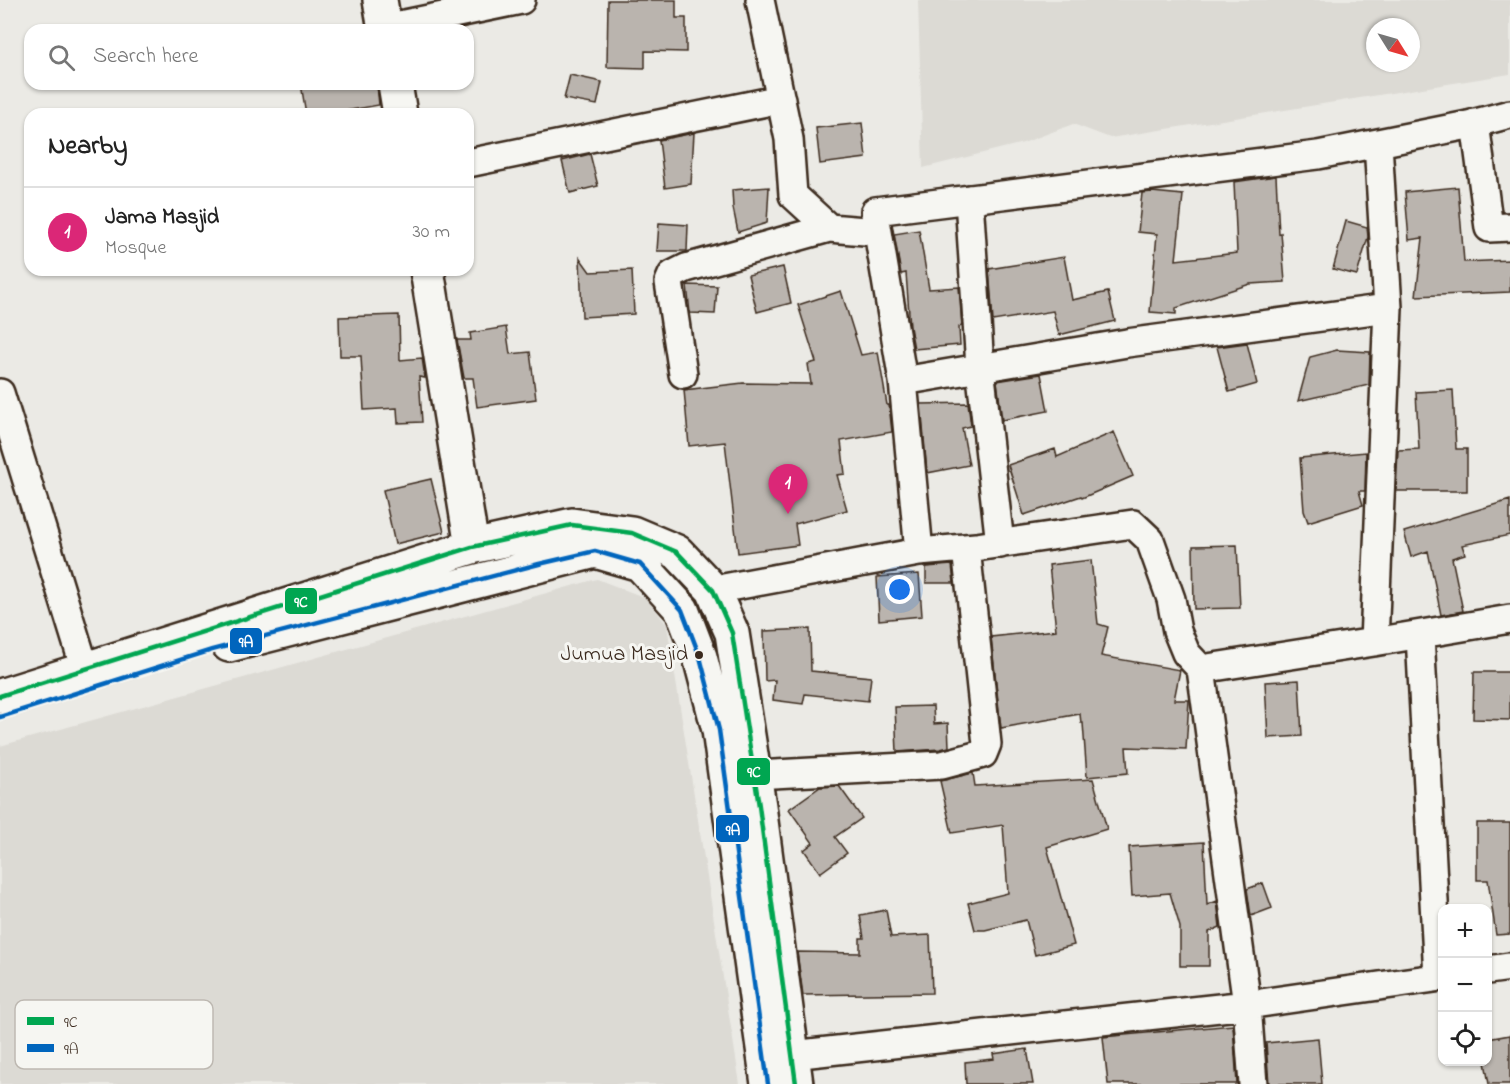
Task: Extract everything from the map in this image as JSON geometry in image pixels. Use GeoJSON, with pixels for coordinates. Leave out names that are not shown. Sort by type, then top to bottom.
{"type":"FeatureCollection","features":[{"type":"Feature","properties":{"kind":"main road"},"geometry":{"type":"LineString","coordinates":[[396,90],[399,108]]}},
{"type":"Feature","properties":{"kind":"main road"},"geometry":{"type":"LineString","coordinates":[[428,276],[472,547]]}},
{"type":"Feature","properties":{"kind":"main road"},"geometry":{"type":"LineString","coordinates":[[0,696],[472,547],[572,525],[632,532],[677,552],[713,590],[732,633],[794,1069]]}},
{"type":"Feature","properties":{"kind":"main road"},"geometry":{"type":"LineString","coordinates":[[0,717],[212,650],[539,564],[595,551],[640,564],[682,610],[700,657],[719,730],[768,1084]]}},
{"type":"Feature","properties":{"kind":"street"},"geometry":{"type":"LineString","coordinates":[[384,19],[521,0]]}},
{"type":"Feature","properties":{"kind":"street"},"geometry":{"type":"LineString","coordinates":[[760,0],[789,139],[793,195],[829,228]]}},
{"type":"Feature","properties":{"kind":"street"},"geometry":{"type":"LineString","coordinates":[[474,162],[781,99]]}},
{"type":"Feature","properties":{"kind":"street"},"geometry":{"type":"LineString","coordinates":[[875,211],[1318,155],[1510,114]]}},
{"type":"Feature","properties":{"kind":"street"},"geometry":{"type":"LineString","coordinates":[[1475,123],[1489,228],[1510,227]]}},
{"type":"Feature","properties":{"kind":"street"},"geometry":{"type":"LineString","coordinates":[[1374,642],[1388,308],[1377,143]]}},
{"type":"Feature","properties":{"kind":"street"},"geometry":{"type":"LineString","coordinates":[[969,199],[980,368],[999,544]]}},
{"type":"Feature","properties":{"kind":"street"},"geometry":{"type":"LineString","coordinates":[[683,374],[669,282],[672,275],[686,268],[829,228],[877,232],[875,211]]}},
{"type":"Feature","properties":{"kind":"street"},"geometry":{"type":"LineString","coordinates":[[875,211],[903,381],[919,552]]}},
{"type":"Feature","properties":{"kind":"street"},"geometry":{"type":"LineString","coordinates":[[903,381],[1127,343],[1388,308]]}},
{"type":"Feature","properties":{"kind":"street"},"geometry":{"type":"LineString","coordinates":[[0,393],[85,669]]}},
{"type":"Feature","properties":{"kind":"street"},"geometry":{"type":"LineString","coordinates":[[713,590],[919,552],[999,544],[1133,524],[1150,540],[1171,599],[1177,631],[1186,653],[1200,669],[1247,1005],[1253,1084]]}},
{"type":"Feature","properties":{"kind":"street"},"geometry":{"type":"LineString","coordinates":[[754,776],[942,765],[983,754],[987,744],[966,548]]}},
{"type":"Feature","properties":{"kind":"street"},"geometry":{"type":"LineString","coordinates":[[1200,669],[1510,619]]}},
{"type":"Feature","properties":{"kind":"street"},"geometry":{"type":"LineString","coordinates":[[1420,635],[1439,958]]}},
{"type":"Feature","properties":{"kind":"street"},"geometry":{"type":"LineString","coordinates":[[1492,969],[1510,967]]}},
{"type":"Feature","properties":{"kind":"street"},"geometry":{"type":"LineString","coordinates":[[794,1069],[1438,977]]}},
{"type":"Feature","properties":{"kind":"shaded area"},"geometry":{"type":"Polygon","coordinates":[[[918,0],[1510,0],[1510,74],[1110,138],[1073,124],[1023,143],[923,168],[918,0]]]}},
{"type":"Feature","properties":{"kind":"shaded area"},"geometry":{"type":"Polygon","coordinates":[[[597,579],[646,598],[667,625],[740,1084],[0,1084],[0,746],[597,579]]]}},
{"type":"Feature","properties":{"kind":"building"},"geometry":{"type":"Polygon","coordinates":[[[608,0],[676,0],[676,18],[686,18],[686,52],[645,51],[645,68],[607,67],[608,0]]]}},
{"type":"Feature","properties":{"kind":"building"},"geometry":{"type":"Polygon","coordinates":[[[570,75],[602,82],[597,105],[564,99],[570,75]]]}},
{"type":"Feature","properties":{"kind":"building"},"geometry":{"type":"Polygon","coordinates":[[[302,90],[378,90],[379,105],[362,108],[305,108],[302,90]]]}},
{"type":"Feature","properties":{"kind":"building"},"geometry":{"type":"Polygon","coordinates":[[[862,123],[866,158],[820,164],[816,128],[862,123]]]}},
{"type":"Feature","properties":{"kind":"building"},"geometry":{"type":"Polygon","coordinates":[[[694,133],[691,184],[665,188],[659,140],[694,133]]]}},
{"type":"Feature","properties":{"kind":"building"},"geometry":{"type":"Polygon","coordinates":[[[590,154],[598,186],[570,193],[562,161],[590,154]]]}},
{"type":"Feature","properties":{"kind":"building"},"geometry":{"type":"Polygon","coordinates":[[[1276,176],[1279,234],[1281,233],[1285,282],[1250,284],[1176,308],[1176,314],[1150,312],[1157,234],[1138,232],[1142,193],[1183,195],[1176,260],[1237,253],[1234,182],[1276,176]]]}},
{"type":"Feature","properties":{"kind":"building"},"geometry":{"type":"Polygon","coordinates":[[[769,187],[767,223],[738,232],[732,190],[769,187]]]}},
{"type":"Feature","properties":{"kind":"building"},"geometry":{"type":"Polygon","coordinates":[[[1458,187],[1464,262],[1510,260],[1510,292],[1416,296],[1423,238],[1409,240],[1405,192],[1458,187]]]}},
{"type":"Feature","properties":{"kind":"building"},"geometry":{"type":"Polygon","coordinates":[[[1346,221],[1367,227],[1368,237],[1357,275],[1333,269],[1346,221]]]}},
{"type":"Feature","properties":{"kind":"building"},"geometry":{"type":"Polygon","coordinates":[[[659,223],[688,225],[687,251],[657,251],[659,223]]]}},
{"type":"Feature","properties":{"kind":"building"},"geometry":{"type":"Polygon","coordinates":[[[919,230],[929,289],[959,287],[962,326],[959,327],[960,345],[914,349],[906,273],[901,274],[894,234],[919,230]]]}},
{"type":"Feature","properties":{"kind":"building"},"geometry":{"type":"Polygon","coordinates":[[[1064,257],[1072,300],[1108,292],[1115,321],[1059,335],[1053,311],[993,321],[989,269],[1064,257]]]}},
{"type":"Feature","properties":{"kind":"building"},"geometry":{"type":"Polygon","coordinates":[[[580,258],[590,272],[632,270],[634,314],[582,317],[580,258]]]}},
{"type":"Feature","properties":{"kind":"building"},"geometry":{"type":"Polygon","coordinates":[[[783,267],[791,303],[757,312],[748,275],[783,267]]]}},
{"type":"Feature","properties":{"kind":"building"},"geometry":{"type":"Polygon","coordinates":[[[687,285],[717,286],[715,314],[690,313],[687,285]]]}},
{"type":"Feature","properties":{"kind":"building"},"geometry":{"type":"Polygon","coordinates":[[[841,291],[861,355],[878,352],[892,432],[841,441],[845,474],[837,475],[847,510],[795,524],[798,545],[738,553],[725,442],[689,446],[684,390],[743,383],[811,384],[808,364],[816,362],[798,305],[841,291]]]}},
{"type":"Feature","properties":{"kind":"building"},"geometry":{"type":"Polygon","coordinates":[[[399,315],[400,360],[422,358],[425,378],[419,377],[422,422],[398,423],[397,408],[364,410],[361,356],[340,356],[339,317],[399,315]]]}},
{"type":"Feature","properties":{"kind":"building"},"geometry":{"type":"Polygon","coordinates":[[[506,327],[510,354],[530,352],[536,399],[477,407],[473,378],[464,378],[457,340],[471,340],[470,333],[506,327]]]}},
{"type":"Feature","properties":{"kind":"building"},"geometry":{"type":"Polygon","coordinates":[[[1247,343],[1257,384],[1229,392],[1217,347],[1247,343]]]}},
{"type":"Feature","properties":{"kind":"building"},"geometry":{"type":"Polygon","coordinates":[[[1337,350],[1370,352],[1369,385],[1298,401],[1310,357],[1337,350]]]}},
{"type":"Feature","properties":{"kind":"building"},"geometry":{"type":"Polygon","coordinates":[[[1041,374],[1048,411],[1002,420],[997,381],[1041,374]]]}},
{"type":"Feature","properties":{"kind":"building"},"geometry":{"type":"Polygon","coordinates":[[[1453,390],[1456,449],[1467,449],[1467,491],[1396,491],[1398,450],[1419,449],[1416,392],[1453,390]]]}},
{"type":"Feature","properties":{"kind":"building"},"geometry":{"type":"Polygon","coordinates":[[[968,403],[971,426],[962,428],[969,465],[927,473],[921,404],[968,403]]]}},
{"type":"Feature","properties":{"kind":"building"},"geometry":{"type":"Polygon","coordinates":[[[1114,432],[1133,476],[1082,498],[1081,496],[1024,515],[1008,465],[1055,449],[1057,457],[1114,432]]]}},
{"type":"Feature","properties":{"kind":"building"},"geometry":{"type":"Polygon","coordinates":[[[1366,452],[1365,491],[1359,491],[1363,505],[1308,522],[1304,511],[1300,458],[1366,452]]]}},
{"type":"Feature","properties":{"kind":"building"},"geometry":{"type":"Polygon","coordinates":[[[431,479],[444,532],[395,544],[383,490],[431,479]]]}},
{"type":"Feature","properties":{"kind":"building"},"geometry":{"type":"Polygon","coordinates":[[[1510,500],[1510,535],[1462,545],[1465,554],[1452,558],[1463,611],[1441,615],[1428,551],[1411,557],[1404,532],[1510,500]]]}},
{"type":"Feature","properties":{"kind":"building"},"geometry":{"type":"Polygon","coordinates":[[[1237,545],[1240,608],[1194,609],[1193,546],[1237,545]]]}},
{"type":"Feature","properties":{"kind":"building"},"geometry":{"type":"Polygon","coordinates":[[[1091,560],[1098,624],[1108,627],[1101,656],[1180,670],[1174,700],[1189,700],[1186,749],[1126,747],[1128,773],[1087,777],[1083,723],[1081,723],[1080,714],[1001,728],[991,637],[1056,630],[1049,565],[1091,560]]]}},
{"type":"Feature","properties":{"kind":"building"},"geometry":{"type":"Polygon","coordinates":[[[952,565],[954,583],[926,583],[926,567],[952,565]]]}},
{"type":"Feature","properties":{"kind":"building"},"geometry":{"type":"Polygon","coordinates":[[[919,574],[922,616],[879,620],[877,577],[919,574]]]}},
{"type":"Feature","properties":{"kind":"building"},"geometry":{"type":"Polygon","coordinates":[[[810,629],[811,671],[871,677],[868,701],[805,694],[803,704],[773,700],[775,680],[765,681],[764,631],[810,629]]]}},
{"type":"Feature","properties":{"kind":"building"},"geometry":{"type":"Polygon","coordinates":[[[1474,672],[1510,672],[1510,720],[1473,719],[1474,672]]]}},
{"type":"Feature","properties":{"kind":"building"},"geometry":{"type":"Polygon","coordinates":[[[1299,680],[1302,736],[1268,738],[1265,682],[1299,680]]]}},
{"type":"Feature","properties":{"kind":"building"},"geometry":{"type":"Polygon","coordinates":[[[933,706],[934,724],[948,723],[949,747],[897,752],[895,707],[933,706]]]}},
{"type":"Feature","properties":{"kind":"building"},"geometry":{"type":"Polygon","coordinates":[[[973,773],[975,786],[1093,779],[1107,829],[1047,847],[1074,945],[1035,955],[1026,920],[985,930],[975,930],[968,903],[1008,893],[1003,825],[952,833],[940,781],[973,773]]]}},
{"type":"Feature","properties":{"kind":"building"},"geometry":{"type":"Polygon","coordinates":[[[839,786],[862,818],[835,837],[847,853],[820,873],[804,850],[813,843],[789,809],[820,787],[839,786]]]}},
{"type":"Feature","properties":{"kind":"building"},"geometry":{"type":"Polygon","coordinates":[[[1477,823],[1510,823],[1510,934],[1496,935],[1488,880],[1477,880],[1477,823]]]}},
{"type":"Feature","properties":{"kind":"building"},"geometry":{"type":"Polygon","coordinates":[[[1204,842],[1207,905],[1217,901],[1220,927],[1209,932],[1209,966],[1180,966],[1180,927],[1170,893],[1132,896],[1129,847],[1204,842]]]}},
{"type":"Feature","properties":{"kind":"building"},"geometry":{"type":"Polygon","coordinates":[[[1263,883],[1272,908],[1251,916],[1247,889],[1263,883]]]}},
{"type":"Feature","properties":{"kind":"building"},"geometry":{"type":"Polygon","coordinates":[[[886,910],[891,937],[930,935],[932,993],[803,995],[797,952],[860,953],[860,938],[864,938],[860,915],[886,910]]]}},
{"type":"Feature","properties":{"kind":"building"},"geometry":{"type":"Polygon","coordinates":[[[1233,1025],[1237,1084],[1108,1084],[1103,1037],[1233,1025]]]}},
{"type":"Feature","properties":{"kind":"building"},"geometry":{"type":"Polygon","coordinates":[[[1510,1035],[1510,1084],[1489,1084],[1486,1066],[1492,1066],[1492,1038],[1510,1035]]]}},
{"type":"Feature","properties":{"kind":"building"},"geometry":{"type":"Polygon","coordinates":[[[1318,1038],[1322,1084],[1269,1084],[1266,1043],[1318,1038]]]}},
{"type":"Feature","properties":{"kind":"building"},"geometry":{"type":"Polygon","coordinates":[[[1027,1049],[1033,1084],[966,1084],[965,1062],[994,1059],[993,1054],[1027,1049]]]}},
{"type":"Feature","properties":{"kind":"transit line","name":"9C"},"geometry":{"type":"LineString","coordinates":[[0,696],[472,547],[572,525],[632,533],[677,552],[713,590],[732,633],[759,806],[796,1084]]}},
{"type":"Feature","properties":{"kind":"transit line","name":"9A"},"geometry":{"type":"LineString","coordinates":[[0,717],[212,650],[539,564],[595,551],[640,564],[682,610],[700,657],[719,730],[768,1084]]}},
{"type":"Feature","properties":{"kind":"place","name":"Jama Masjid"},"geometry":{"type":"Point","coordinates":[788,514]}},
{"type":"Feature","properties":{"kind":"place","name":"Jumua Masjid"},"geometry":{"type":"Point","coordinates":[699,655]}}]}
